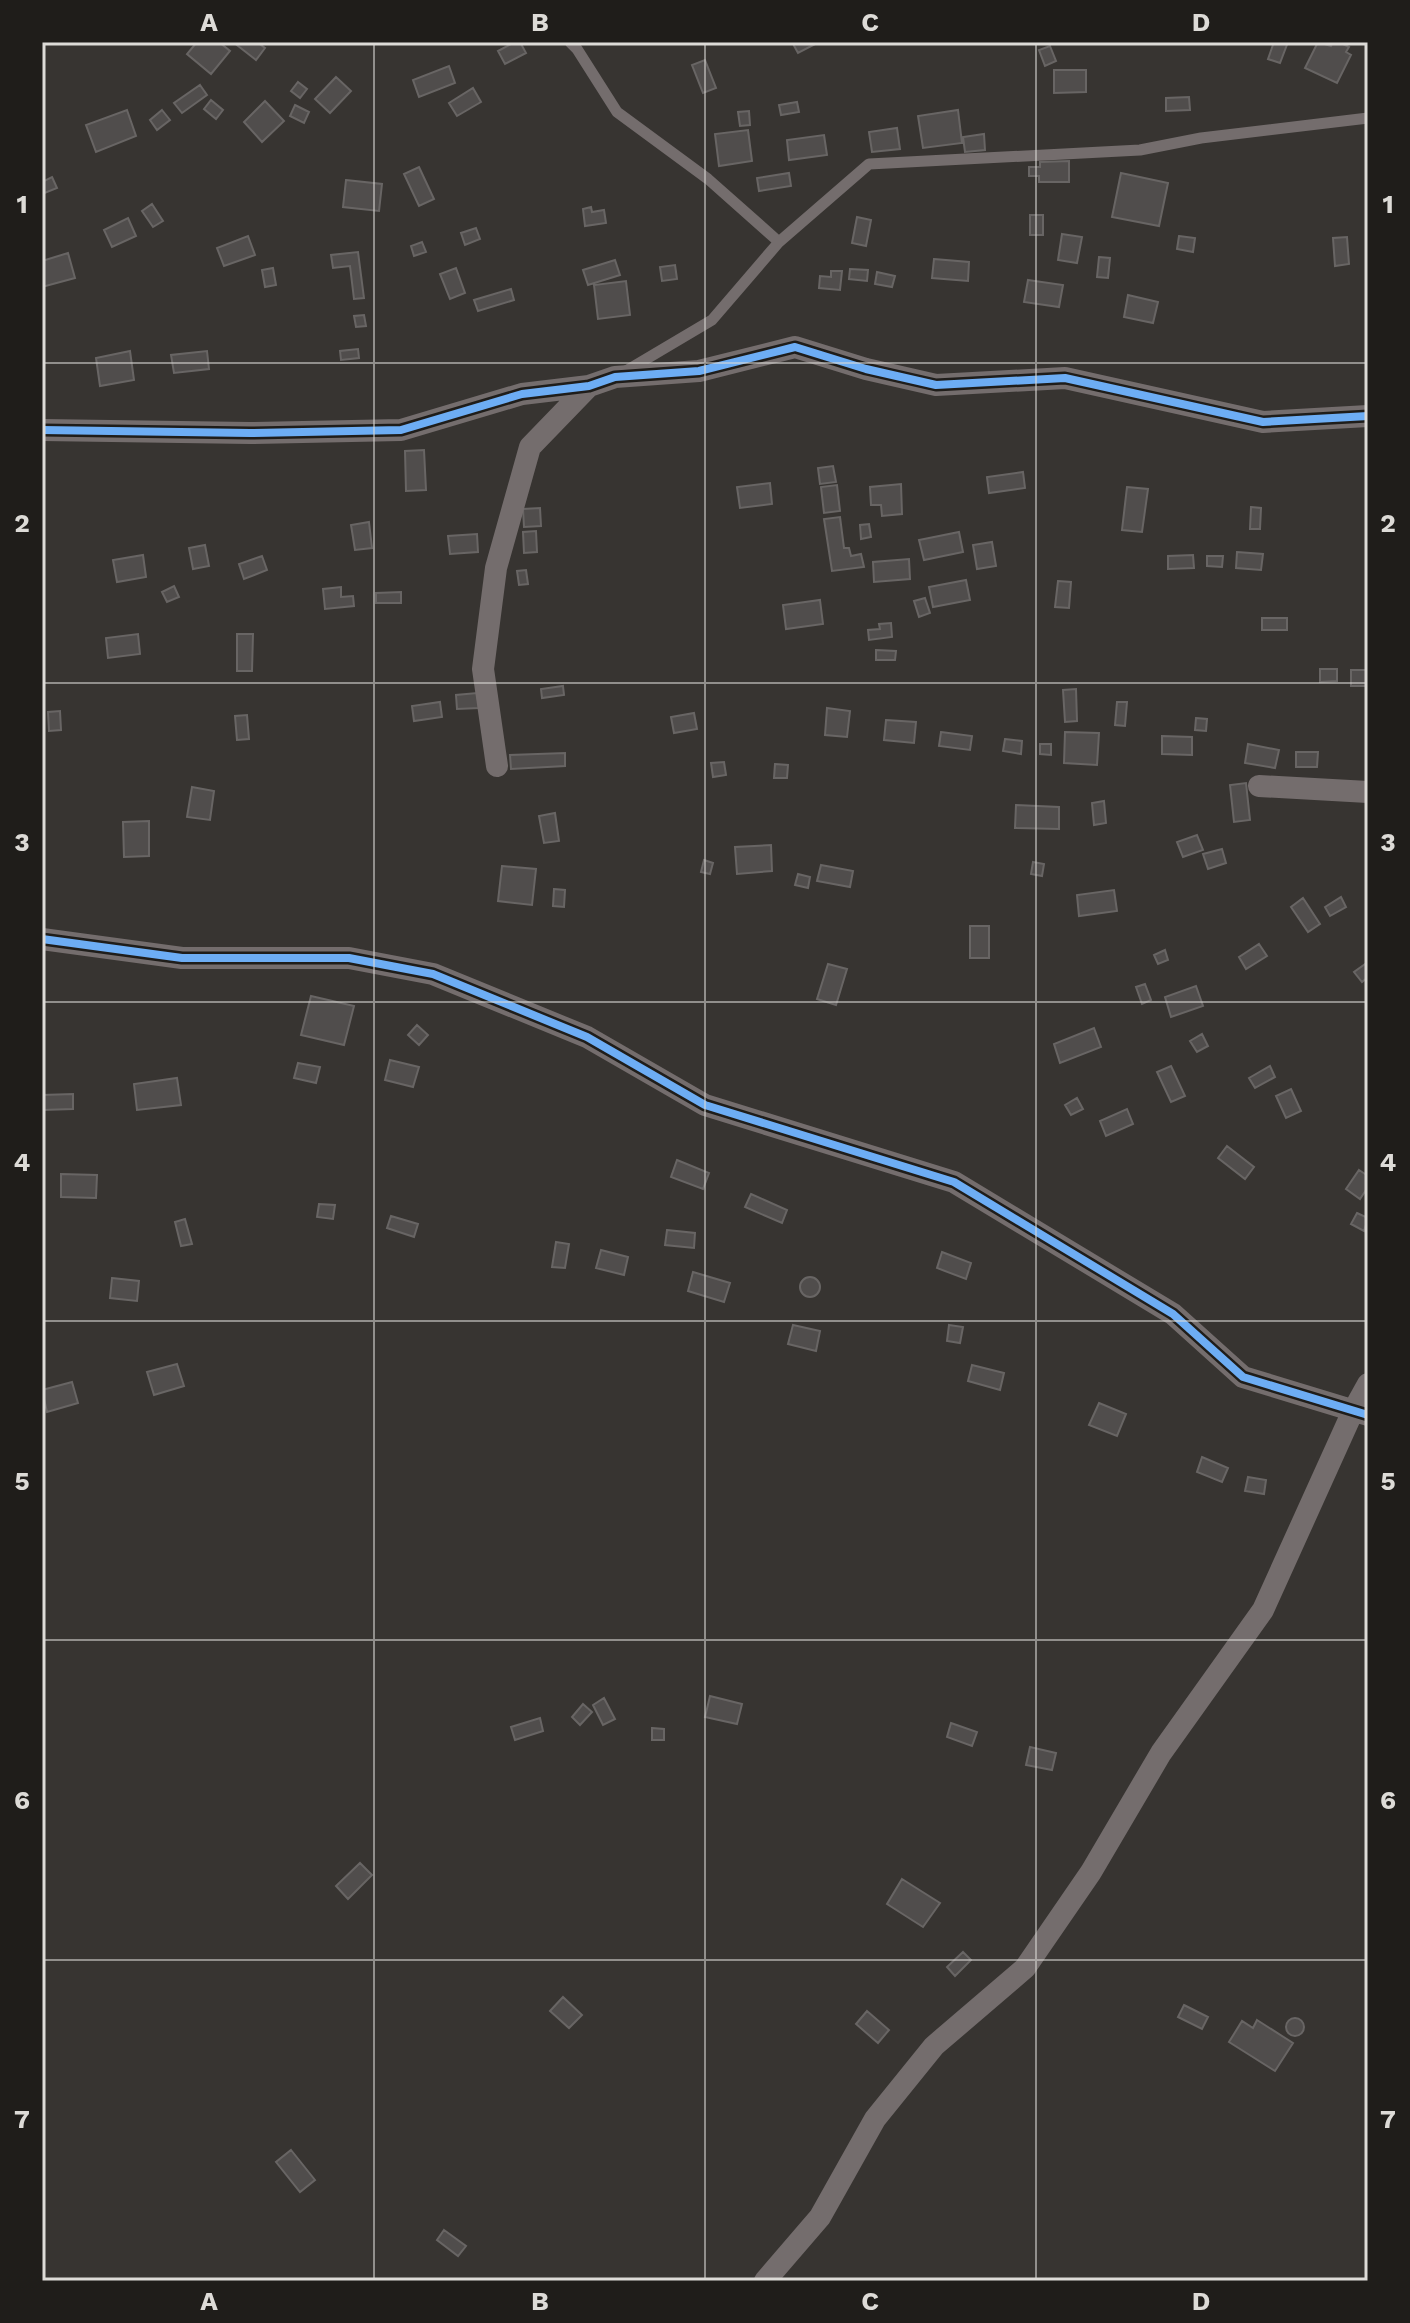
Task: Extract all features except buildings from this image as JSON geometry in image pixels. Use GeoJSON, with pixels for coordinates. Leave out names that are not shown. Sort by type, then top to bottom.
{"type":"FeatureCollection","features":[{"type":"Feature","properties":{"kind":"street"},"geometry":{"type":"LineString","coordinates":[[42,430],[250,433],[401,430],[522,394],[589,386],[615,377],[699,371],[795,347],[866,369],[936,385],[1065,378],[1263,422],[1368,416]]}},
{"type":"Feature","properties":{"kind":"street"},"geometry":{"type":"LineString","coordinates":[[497,766],[483,669],[496,568],[530,447],[589,386]]}},
{"type":"Feature","properties":{"kind":"street"},"geometry":{"type":"LineString","coordinates":[[1259,786],[1368,792]]}},
{"type":"Feature","properties":{"kind":"street"},"geometry":{"type":"LineString","coordinates":[[42,939],[182,958],[349,958],[433,974],[587,1037],[705,1105],[954,1182],[1173,1314],[1243,1377],[1361,1413]]}},
{"type":"Feature","properties":{"kind":"street"},"geometry":{"type":"LineString","coordinates":[[765,2281],[820,2217],[875,2119],[934,2046],[1025,1968],[1091,1872],[1161,1753],[1263,1610],[1361,1413],[1368,1384]]}},
{"type":"Feature","properties":{"kind":"lane"},"geometry":{"type":"LineString","coordinates":[[570,42],[617,112],[708,179],[779,242]]}},
{"type":"Feature","properties":{"kind":"lane"},"geometry":{"type":"LineString","coordinates":[[615,377],[712,320],[779,242],[869,164],[1140,150],[1201,138],[1368,118]]}},
{"type":"Feature","properties":{"kind":"cycle path"},"geometry":{"type":"LineString","coordinates":[[42,430],[250,433],[401,430],[522,394],[589,386],[615,377],[699,371],[795,347],[866,369],[936,385],[1065,378],[1263,422],[1368,416]]}},
{"type":"Feature","properties":{"kind":"cycle path"},"geometry":{"type":"LineString","coordinates":[[42,939],[182,958],[349,958],[433,974],[587,1037],[705,1105],[954,1182],[1173,1314],[1243,1377],[1368,1415]]}}]}
